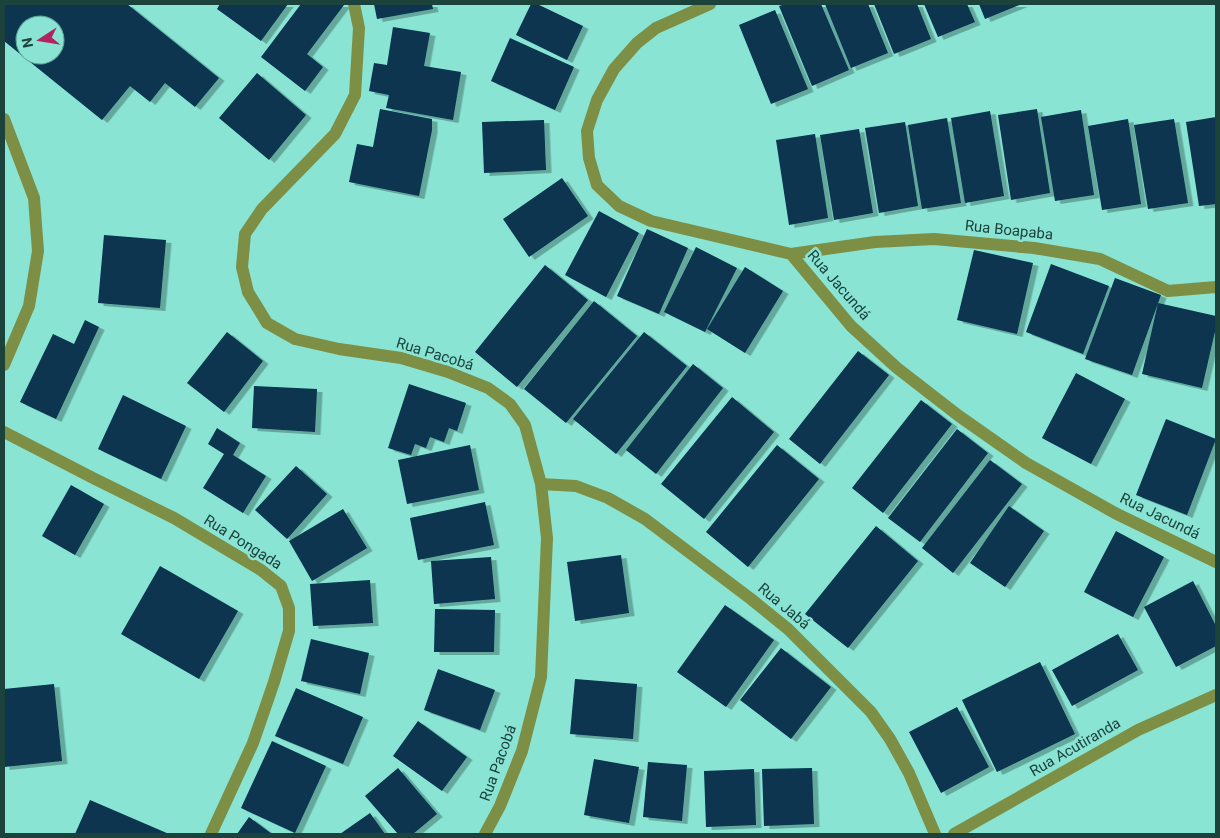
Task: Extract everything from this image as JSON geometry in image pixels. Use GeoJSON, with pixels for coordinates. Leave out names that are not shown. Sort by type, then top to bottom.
{"type":"FeatureCollection","features":[{"type":"Feature","properties":{"kind":"street","name":"Rua Pacobá"},"geometry":{"type":"LineString","coordinates":[[354,4],[359,28],[355,95],[335,134],[262,209],[246,234],[242,266],[248,292],[267,323],[295,339],[339,349],[401,358],[448,372],[488,388],[510,404],[525,425],[541,484],[547,538],[542,677],[522,751],[500,806],[485,834]]}},
{"type":"Feature","properties":{"kind":"street","name":"Rua Jacundá"},"geometry":{"type":"LineString","coordinates":[[710,4],[656,28],[637,43],[614,69],[597,100],[587,131],[589,158],[597,185],[619,206],[651,222],[791,254],[851,326],[897,368],[959,416],[1026,463],[1115,513],[1216,562]]}},
{"type":"Feature","properties":{"kind":"street"},"geometry":{"type":"LineString","coordinates":[[4,119],[34,198],[38,251],[29,306],[4,365]]}},
{"type":"Feature","properties":{"kind":"street","name":"Rua Boapaba"},"geometry":{"type":"LineString","coordinates":[[791,254],[875,242],[934,239],[1034,248],[1100,259],[1168,291],[1216,287]]}},
{"type":"Feature","properties":{"kind":"street","name":"Rua Pongada"},"geometry":{"type":"LineString","coordinates":[[4,432],[174,518],[261,570],[281,586],[289,608],[287,640],[253,743],[211,834]]}},
{"type":"Feature","properties":{"kind":"street","name":"Rua Jabá"},"geometry":{"type":"LineString","coordinates":[[541,484],[576,486],[608,498],[645,519],[788,629],[871,712],[890,739],[909,773],[935,834]]}},
{"type":"Feature","properties":{"kind":"street","name":"Rua Acutiranda"},"geometry":{"type":"LineString","coordinates":[[954,834],[1138,730],[1216,696]]}},
{"type":"Feature","properties":{"kind":"building"},"geometry":{"type":"Polygon","coordinates":[[[4,4],[127,4],[219,78],[195,107],[165,83],[150,102],[130,86],[102,120],[34,65],[65,65],[65,15],[15,15],[15,50],[4,41],[4,4]]]}},
{"type":"Feature","properties":{"kind":"building"},"geometry":{"type":"Polygon","coordinates":[[[220,4],[288,4],[261,41],[217,9],[220,4]]]}},
{"type":"Feature","properties":{"kind":"building"},"geometry":{"type":"Polygon","coordinates":[[[301,4],[344,5],[307,54],[323,67],[305,91],[261,57],[301,4]]]}},
{"type":"Feature","properties":{"kind":"building"},"geometry":{"type":"Polygon","coordinates":[[[374,4],[432,4],[433,9],[377,19],[374,4]]]}},
{"type":"Feature","properties":{"kind":"building"},"geometry":{"type":"Polygon","coordinates":[[[531,4],[537,4],[583,26],[567,60],[516,35],[531,4]]]}},
{"type":"Feature","properties":{"kind":"building"},"geometry":{"type":"Polygon","coordinates":[[[786,4],[821,4],[849,70],[812,86],[779,6],[786,4]]]}},
{"type":"Feature","properties":{"kind":"building"},"geometry":{"type":"Polygon","coordinates":[[[825,4],[868,4],[888,53],[851,68],[825,4]]]}},
{"type":"Feature","properties":{"kind":"building"},"geometry":{"type":"Polygon","coordinates":[[[874,4],[917,4],[931,39],[894,54],[874,4]]]}},
{"type":"Feature","properties":{"kind":"building"},"geometry":{"type":"Polygon","coordinates":[[[924,4],[967,4],[975,22],[938,37],[924,4]]]}},
{"type":"Feature","properties":{"kind":"building"},"geometry":{"type":"Polygon","coordinates":[[[979,4],[1022,4],[985,19],[979,4]]]}},
{"type":"Feature","properties":{"kind":"building"},"geometry":{"type":"Polygon","coordinates":[[[775,10],[808,89],[771,104],[739,25],[775,10]]]}},
{"type":"Feature","properties":{"kind":"building"},"geometry":{"type":"Polygon","coordinates":[[[393,27],[430,33],[424,66],[461,72],[453,120],[386,108],[389,95],[369,91],[374,63],[387,65],[393,27]]]}},
{"type":"Feature","properties":{"kind":"building"},"geometry":{"type":"Polygon","coordinates":[[[510,38],[574,67],[555,110],[491,81],[510,38]]]}},
{"type":"Feature","properties":{"kind":"building"},"geometry":{"type":"Polygon","coordinates":[[[257,73],[306,115],[269,160],[219,118],[257,73]]]}},
{"type":"Feature","properties":{"kind":"building"},"geometry":{"type":"Polygon","coordinates":[[[380,109],[432,119],[432,130],[419,196],[349,182],[357,144],[373,147],[380,109]]]}},
{"type":"Feature","properties":{"kind":"building"},"geometry":{"type":"Polygon","coordinates":[[[1037,109],[1050,193],[1011,200],[998,115],[1037,109]]]}},
{"type":"Feature","properties":{"kind":"building"},"geometry":{"type":"Polygon","coordinates":[[[1081,110],[1094,195],[1055,201],[1041,117],[1081,110]]]}},
{"type":"Feature","properties":{"kind":"building"},"geometry":{"type":"Polygon","coordinates":[[[990,111],[1004,196],[965,203],[951,118],[990,111]]]}},
{"type":"Feature","properties":{"kind":"building"},"geometry":{"type":"Polygon","coordinates":[[[1216,117],[1216,204],[1199,206],[1186,122],[1216,117]]]}},
{"type":"Feature","properties":{"kind":"building"},"geometry":{"type":"Polygon","coordinates":[[[947,118],[961,203],[922,209],[908,125],[947,118]]]}},
{"type":"Feature","properties":{"kind":"building"},"geometry":{"type":"Polygon","coordinates":[[[1128,119],[1141,204],[1102,210],[1088,126],[1128,119]]]}},
{"type":"Feature","properties":{"kind":"building"},"geometry":{"type":"Polygon","coordinates":[[[1174,119],[1188,203],[1148,209],[1134,125],[1174,119]]]}},
{"type":"Feature","properties":{"kind":"building"},"geometry":{"type":"Polygon","coordinates":[[[544,120],[546,170],[484,173],[482,122],[544,120]]]}},
{"type":"Feature","properties":{"kind":"building"},"geometry":{"type":"Polygon","coordinates":[[[905,122],[918,206],[879,213],[865,128],[905,122]]]}},
{"type":"Feature","properties":{"kind":"building"},"geometry":{"type":"Polygon","coordinates":[[[859,129],[873,213],[834,220],[820,135],[859,129]]]}},
{"type":"Feature","properties":{"kind":"building"},"geometry":{"type":"Polygon","coordinates":[[[815,134],[828,218],[789,225],[776,140],[815,134]]]}},
{"type":"Feature","properties":{"kind":"building"},"geometry":{"type":"Polygon","coordinates":[[[562,178],[588,216],[529,257],[503,219],[562,178]]]}},
{"type":"Feature","properties":{"kind":"building"},"geometry":{"type":"Polygon","coordinates":[[[599,211],[639,233],[606,297],[565,275],[599,211]]]}},
{"type":"Feature","properties":{"kind":"building"},"geometry":{"type":"Polygon","coordinates":[[[647,229],[688,248],[659,314],[617,296],[647,229]]]}},
{"type":"Feature","properties":{"kind":"building"},"geometry":{"type":"Polygon","coordinates":[[[104,235],[166,240],[160,308],[98,303],[104,235]]]}},
{"type":"Feature","properties":{"kind":"building"},"geometry":{"type":"Polygon","coordinates":[[[696,247],[737,268],[705,332],[664,312],[696,247]]]}},
{"type":"Feature","properties":{"kind":"building"},"geometry":{"type":"Polygon","coordinates":[[[974,250],[1033,263],[1017,334],[957,320],[974,250]]]}},
{"type":"Feature","properties":{"kind":"building"},"geometry":{"type":"Polygon","coordinates":[[[1051,264],[1109,286],[1083,354],[1026,332],[1051,264]]]}},
{"type":"Feature","properties":{"kind":"building"},"geometry":{"type":"Polygon","coordinates":[[[545,265],[588,300],[517,387],[475,352],[545,265]]]}},
{"type":"Feature","properties":{"kind":"building"},"geometry":{"type":"Polygon","coordinates":[[[745,267],[783,291],[745,353],[707,329],[745,267]]]}},
{"type":"Feature","properties":{"kind":"building"},"geometry":{"type":"Polygon","coordinates":[[[1115,278],[1161,295],[1132,375],[1085,359],[1115,278]]]}},
{"type":"Feature","properties":{"kind":"building"},"geometry":{"type":"Polygon","coordinates":[[[594,301],[637,336],[566,423],[524,389],[594,301]]]}},
{"type":"Feature","properties":{"kind":"building"},"geometry":{"type":"Polygon","coordinates":[[[1158,303],[1216,316],[1216,327],[1202,388],[1142,374],[1158,303]]]}},
{"type":"Feature","properties":{"kind":"building"},"geometry":{"type":"Polygon","coordinates":[[[85,320],[99,327],[56,419],[20,402],[53,334],[74,344],[85,320]]]}},
{"type":"Feature","properties":{"kind":"building"},"geometry":{"type":"Polygon","coordinates":[[[227,332],[263,361],[224,412],[187,383],[227,332]]]}},
{"type":"Feature","properties":{"kind":"building"},"geometry":{"type":"Polygon","coordinates":[[[644,332],[687,366],[616,454],[573,419],[644,332]]]}},
{"type":"Feature","properties":{"kind":"building"},"geometry":{"type":"Polygon","coordinates":[[[858,351],[889,375],[820,464],[789,439],[858,351]]]}},
{"type":"Feature","properties":{"kind":"building"},"geometry":{"type":"Polygon","coordinates":[[[693,364],[723,388],[656,474],[626,450],[693,364]]]}},
{"type":"Feature","properties":{"kind":"building"},"geometry":{"type":"Polygon","coordinates":[[[1076,373],[1125,399],[1091,464],[1042,438],[1076,373]]]}},
{"type":"Feature","properties":{"kind":"building"},"geometry":{"type":"Polygon","coordinates":[[[409,384],[466,403],[457,431],[449,428],[444,442],[430,437],[426,448],[415,444],[411,455],[388,448],[409,384]]]}},
{"type":"Feature","properties":{"kind":"building"},"geometry":{"type":"Polygon","coordinates":[[[254,386],[317,389],[315,432],[252,428],[254,386]]]}},
{"type":"Feature","properties":{"kind":"building"},"geometry":{"type":"Polygon","coordinates":[[[123,395],[186,426],[161,479],[98,449],[123,395]]]}},
{"type":"Feature","properties":{"kind":"building"},"geometry":{"type":"Polygon","coordinates":[[[732,397],[774,432],[704,519],[661,484],[732,397]]]}},
{"type":"Feature","properties":{"kind":"building"},"geometry":{"type":"Polygon","coordinates":[[[921,400],[952,424],[883,513],[852,488],[921,400]]]}},
{"type":"Feature","properties":{"kind":"building"},"geometry":{"type":"Polygon","coordinates":[[[1166,419],[1216,439],[1187,515],[1136,495],[1166,419]]]}},
{"type":"Feature","properties":{"kind":"building"},"geometry":{"type":"Polygon","coordinates":[[[217,428],[240,443],[233,455],[266,476],[243,513],[203,488],[224,454],[208,444],[217,428]]]}},
{"type":"Feature","properties":{"kind":"building"},"geometry":{"type":"Polygon","coordinates":[[[957,429],[988,453],[920,542],[888,518],[957,429]]]}},
{"type":"Feature","properties":{"kind":"building"},"geometry":{"type":"Polygon","coordinates":[[[470,445],[479,490],[407,504],[398,460],[470,445]]]}},
{"type":"Feature","properties":{"kind":"building"},"geometry":{"type":"Polygon","coordinates":[[[777,445],[819,479],[748,567],[706,532],[777,445]]]}},
{"type":"Feature","properties":{"kind":"building"},"geometry":{"type":"Polygon","coordinates":[[[990,460],[1022,484],[953,573],[922,548],[990,460]]]}},
{"type":"Feature","properties":{"kind":"building"},"geometry":{"type":"Polygon","coordinates":[[[296,466],[327,494],[287,539],[255,510],[296,466]]]}},
{"type":"Feature","properties":{"kind":"building"},"geometry":{"type":"Polygon","coordinates":[[[71,485],[104,504],[75,555],[42,536],[71,485]]]}},
{"type":"Feature","properties":{"kind":"building"},"geometry":{"type":"Polygon","coordinates":[[[485,502],[494,545],[418,560],[410,518],[485,502]]]}},
{"type":"Feature","properties":{"kind":"building"},"geometry":{"type":"Polygon","coordinates":[[[1009,506],[1044,531],[1005,587],[970,563],[1009,506]]]}},
{"type":"Feature","properties":{"kind":"building"},"geometry":{"type":"Polygon","coordinates":[[[343,509],[367,548],[312,581],[289,541],[343,509]]]}},
{"type":"Feature","properties":{"kind":"building"},"geometry":{"type":"Polygon","coordinates":[[[876,526],[918,561],[848,648],[805,614],[876,526]]]}},
{"type":"Feature","properties":{"kind":"building"},"geometry":{"type":"Polygon","coordinates":[[[1116,531],[1164,557],[1133,617],[1084,592],[1116,531]]]}},
{"type":"Feature","properties":{"kind":"building"},"geometry":{"type":"Polygon","coordinates":[[[621,555],[629,613],[575,621],[567,562],[621,555]]]}},
{"type":"Feature","properties":{"kind":"building"},"geometry":{"type":"Polygon","coordinates":[[[491,557],[495,599],[434,604],[431,561],[491,557]]]}},
{"type":"Feature","properties":{"kind":"building"},"geometry":{"type":"Polygon","coordinates":[[[160,566],[238,611],[199,679],[121,634],[160,566]]]}},
{"type":"Feature","properties":{"kind":"building"},"geometry":{"type":"Polygon","coordinates":[[[370,580],[373,623],[313,626],[310,584],[370,580]]]}},
{"type":"Feature","properties":{"kind":"building"},"geometry":{"type":"Polygon","coordinates":[[[1193,581],[1216,626],[1216,646],[1176,667],[1144,607],[1193,581]]]}},
{"type":"Feature","properties":{"kind":"building"},"geometry":{"type":"Polygon","coordinates":[[[725,605],[774,640],[726,707],[677,672],[725,605]]]}},
{"type":"Feature","properties":{"kind":"building"},"geometry":{"type":"Polygon","coordinates":[[[435,609],[495,610],[494,652],[434,652],[435,609]]]}},
{"type":"Feature","properties":{"kind":"building"},"geometry":{"type":"Polygon","coordinates":[[[1118,634],[1138,670],[1072,706],[1052,670],[1118,634]]]}},
{"type":"Feature","properties":{"kind":"building"},"geometry":{"type":"Polygon","coordinates":[[[311,639],[369,653],[360,694],[301,681],[311,639]]]}},
{"type":"Feature","properties":{"kind":"building"},"geometry":{"type":"Polygon","coordinates":[[[781,648],[831,687],[791,739],[740,700],[781,648]]]}},
{"type":"Feature","properties":{"kind":"building"},"geometry":{"type":"Polygon","coordinates":[[[1040,662],[1075,734],[997,772],[962,700],[1040,662]]]}},
{"type":"Feature","properties":{"kind":"building"},"geometry":{"type":"Polygon","coordinates":[[[438,669],[495,690],[480,730],[424,710],[438,669]]]}},
{"type":"Feature","properties":{"kind":"building"},"geometry":{"type":"Polygon","coordinates":[[[575,679],[637,684],[633,739],[570,734],[575,679]]]}},
{"type":"Feature","properties":{"kind":"building"},"geometry":{"type":"Polygon","coordinates":[[[54,684],[62,761],[4,767],[4,689],[54,684]]]}},
{"type":"Feature","properties":{"kind":"building"},"geometry":{"type":"Polygon","coordinates":[[[296,688],[363,717],[343,764],[275,736],[296,688]]]}},
{"type":"Feature","properties":{"kind":"building"},"geometry":{"type":"Polygon","coordinates":[[[957,707],[989,767],[941,793],[909,732],[957,707]]]}},
{"type":"Feature","properties":{"kind":"building"},"geometry":{"type":"Polygon","coordinates":[[[418,721],[467,757],[442,791],[393,756],[418,721]]]}},
{"type":"Feature","properties":{"kind":"building"},"geometry":{"type":"Polygon","coordinates":[[[272,741],[326,766],[295,833],[241,808],[272,741]]]}},
{"type":"Feature","properties":{"kind":"building"},"geometry":{"type":"Polygon","coordinates":[[[594,759],[639,767],[629,823],[584,815],[594,759]]]}},
{"type":"Feature","properties":{"kind":"building"},"geometry":{"type":"Polygon","coordinates":[[[648,762],[687,765],[682,821],[643,817],[648,762]]]}},
{"type":"Feature","properties":{"kind":"building"},"geometry":{"type":"Polygon","coordinates":[[[398,768],[437,814],[413,834],[398,834],[365,796],[398,768]]]}},
{"type":"Feature","properties":{"kind":"building"},"geometry":{"type":"Polygon","coordinates":[[[812,768],[814,824],[764,826],[762,769],[812,768]]]}},
{"type":"Feature","properties":{"kind":"building"},"geometry":{"type":"Polygon","coordinates":[[[754,769],[756,825],[706,827],[704,771],[754,769]]]}},
{"type":"Feature","properties":{"kind":"building"},"geometry":{"type":"Polygon","coordinates":[[[90,800],[169,834],[75,834],[90,800]]]}},
{"type":"Feature","properties":{"kind":"building"},"geometry":{"type":"Polygon","coordinates":[[[370,813],[385,834],[340,834],[370,813]]]}},
{"type":"Feature","properties":{"kind":"building"},"geometry":{"type":"Polygon","coordinates":[[[249,817],[272,834],[237,834],[249,817]]]}}]}
